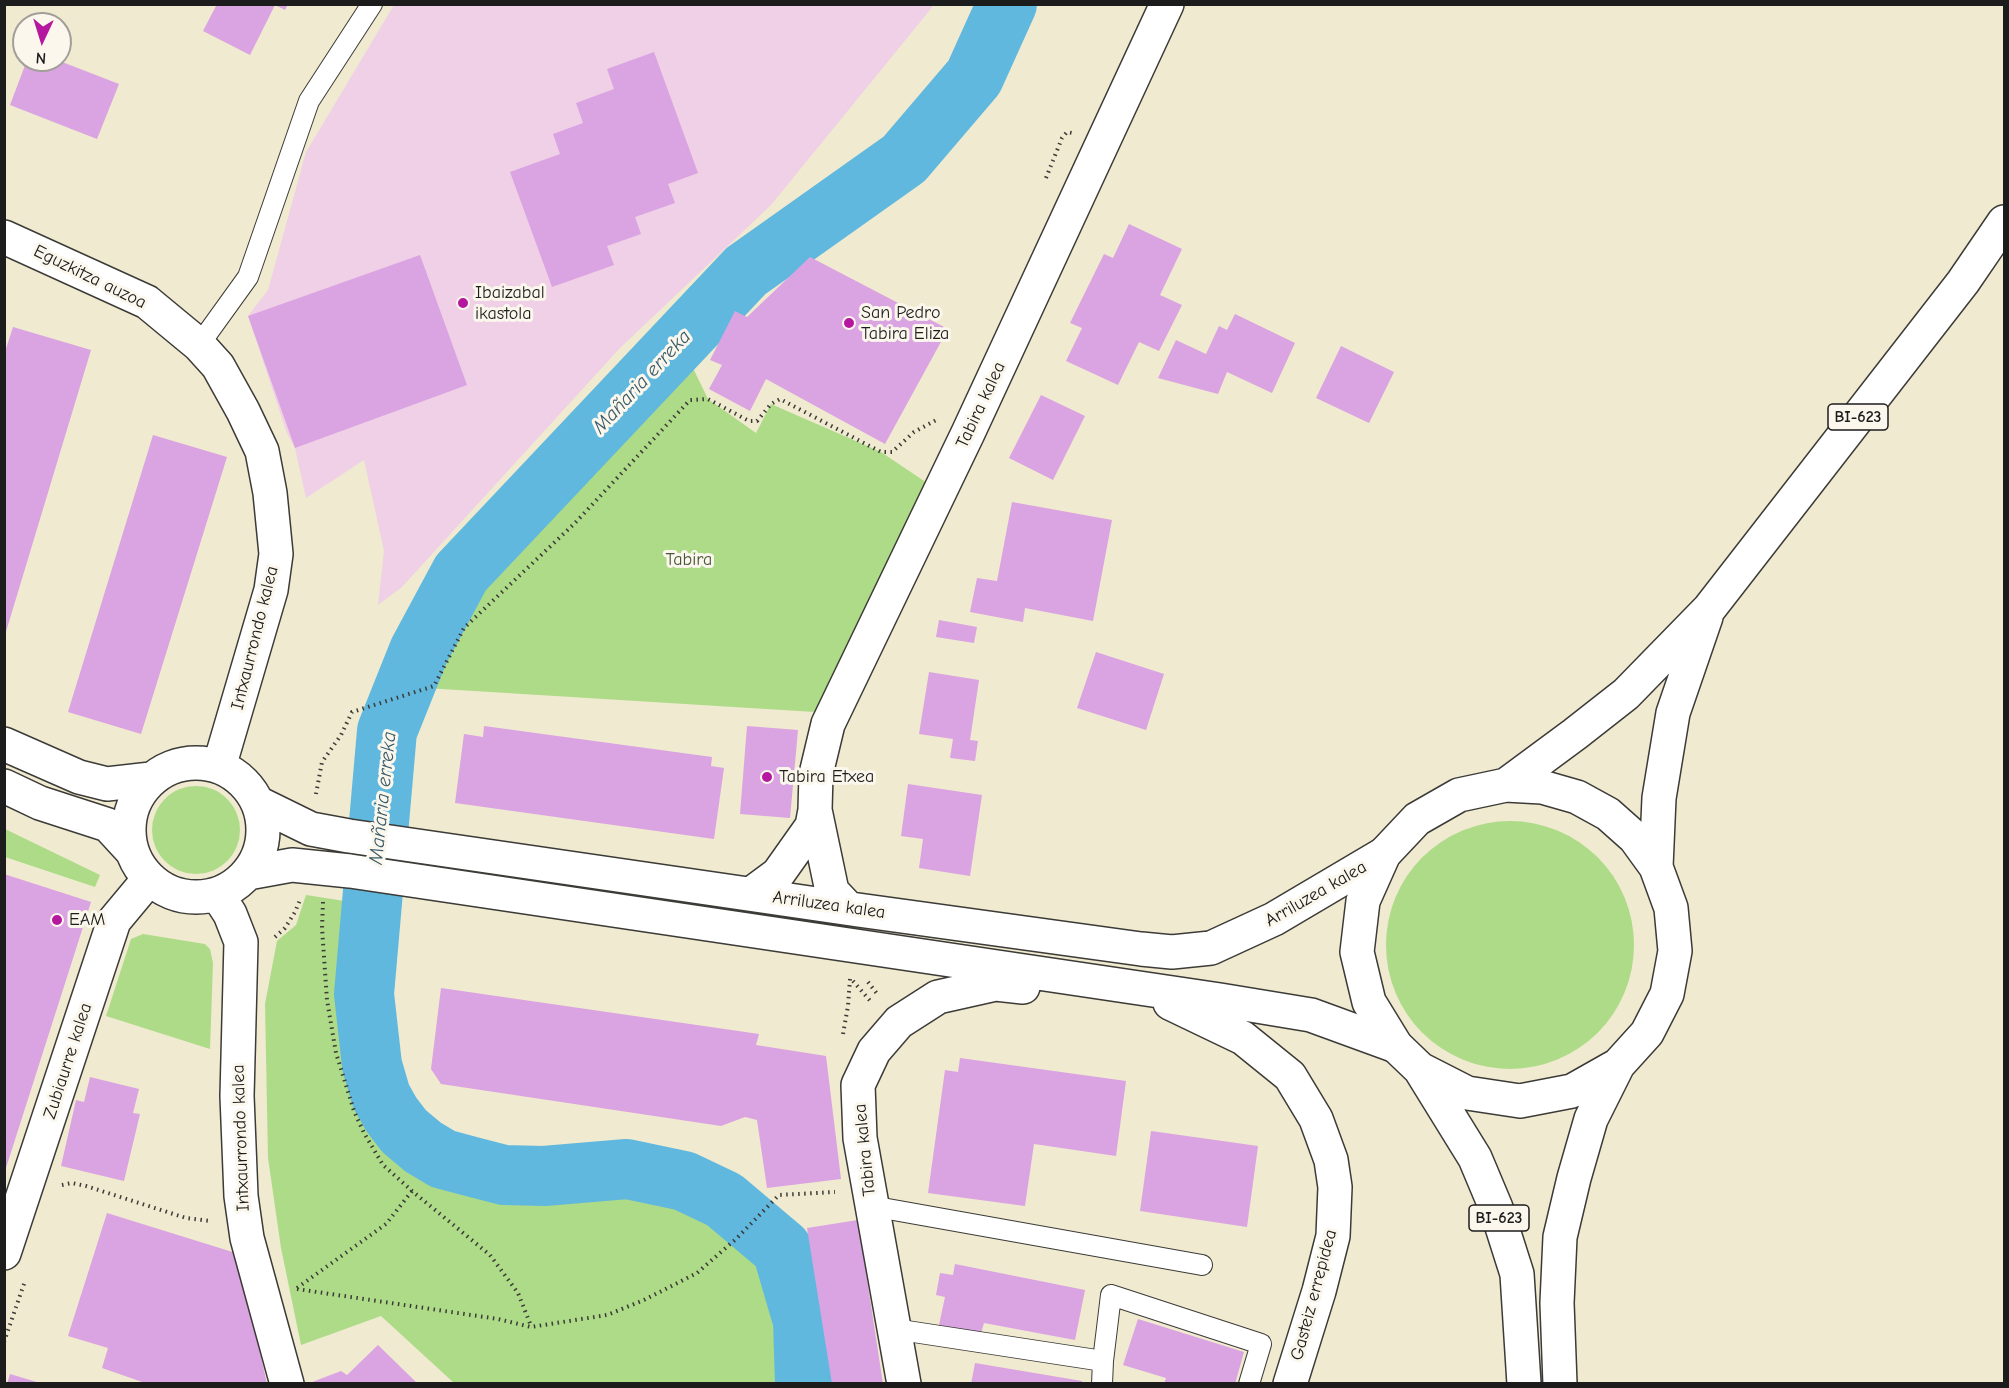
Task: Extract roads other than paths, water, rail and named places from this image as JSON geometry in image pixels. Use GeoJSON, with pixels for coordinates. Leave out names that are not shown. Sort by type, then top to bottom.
{"type":"FeatureCollection","features":[{"type":"Feature","properties":{"kind":"street","name":"Tabira kalea"},"geometry":{"type":"LineString","coordinates":[[815,810],[816,774],[828,724],[968,433],[1167,4]]}},
{"type":"Feature","properties":{"kind":"street","name":"BI-623"},"geometry":{"type":"LineString","coordinates":[[1506,785],[1626,694],[1709,609],[1963,282],[2004,222]]}},
{"type":"Feature","properties":{"kind":"street","name":"Eguzkitza auzoa"},"geometry":{"type":"LineString","coordinates":[[4,237],[147,302],[200,345]]}},
{"type":"Feature","properties":{"kind":"street","name":"Intxaurrondo kalea"},"geometry":{"type":"LineString","coordinates":[[200,345],[218,366],[262,451],[270,494],[276,554],[271,590],[219,767]]}},
{"type":"Feature","properties":{"kind":"street","name":"BI-623"},"geometry":{"type":"LineString","coordinates":[[1656,867],[1659,798],[1673,713],[1709,609]]}},
{"type":"Feature","properties":{"kind":"street","name":"Arriluzea kalea"},"geometry":{"type":"LineString","coordinates":[[4,744],[79,777],[107,784],[151,779]]}},
{"type":"Feature","properties":{"kind":"street","name":"Arriluzea kalea"},"geometry":{"type":"LineString","coordinates":[[201,763],[219,767],[235,775],[248,787],[258,803],[263,839],[248,873],[234,886],[217,894],[199,897],[181,896],[149,879],[138,866],[131,850],[128,832],[130,812],[138,794],[151,779],[166,769],[183,764],[201,763]]}},
{"type":"Feature","properties":{"kind":"street"},"geometry":{"type":"LineString","coordinates":[[1560,1383],[1557,1303],[1560,1237],[1591,1119],[1618,1065],[1647,1033],[1667,994],[1675,951],[1671,908],[1656,867],[1635,838],[1608,814],[1577,796],[1542,787],[1506,785],[1459,795],[1417,819],[1384,854],[1363,901],[1358,952],[1369,1002],[1396,1046],[1420,1069],[1467,1093],[1520,1101],[1572,1091],[1618,1065]]}},
{"type":"Feature","properties":{"kind":"street","name":"Arriluzea kalea"},"geometry":{"type":"LineString","coordinates":[[4,786],[40,802],[108,825],[131,850]]}},
{"type":"Feature","properties":{"kind":"street","name":"Arriluzea kalea"},"geometry":{"type":"LineString","coordinates":[[258,803],[311,829],[349,836],[1172,952],[1211,948],[1274,919],[1384,854]]}},
{"type":"Feature","properties":{"kind":"street"},"geometry":{"type":"LineString","coordinates":[[751,894],[777,874],[802,842],[813,826],[815,810]]}},
{"type":"Feature","properties":{"kind":"street"},"geometry":{"type":"LineString","coordinates":[[815,810],[832,891],[848,908]]}},
{"type":"Feature","properties":{"kind":"street","name":"Arriluzea kalea"},"geometry":{"type":"LineString","coordinates":[[248,873],[292,864],[350,871],[1130,987],[1311,1015],[1396,1046]]}},
{"type":"Feature","properties":{"kind":"street","name":"Zubiaurre kalea"},"geometry":{"type":"LineString","coordinates":[[16,1262],[114,921],[149,879]]}},
{"type":"Feature","properties":{"kind":"street","name":"Intxaurrondo kalea"},"geometry":{"type":"LineString","coordinates":[[217,894],[230,914],[241,942],[237,1096],[241,1196],[247,1238],[287,1383]]}},
{"type":"Feature","properties":{"kind":"street","name":"Tabira kalea"},"geometry":{"type":"LineString","coordinates":[[904,1383],[860,1138],[858,1085],[874,1051],[899,1022],[938,997],[996,984],[1049,989],[1094,982]]}},
{"type":"Feature","properties":{"kind":"street","name":"Gasteiz errepidea"},"geometry":{"type":"LineString","coordinates":[[1130,987],[1191,1012],[1242,1038],[1290,1076],[1316,1119],[1331,1160],[1335,1187],[1333,1236],[1319,1291],[1290,1383]]}},
{"type":"Feature","properties":{"kind":"street","name":"BI-623"},"geometry":{"type":"LineString","coordinates":[[1420,1069],[1475,1158],[1496,1208],[1517,1274],[1524,1383]]}},
{"type":"Feature","properties":{"kind":"lane"},"geometry":{"type":"LineString","coordinates":[[200,345],[248,277],[309,101],[372,4]]}},
{"type":"Feature","properties":{"kind":"lane"},"geometry":{"type":"LineString","coordinates":[[870,1198],[1202,1264]]}},
{"type":"Feature","properties":{"kind":"lane"},"geometry":{"type":"LineString","coordinates":[[1102,1383],[1111,1295],[1261,1344],[1250,1383]]}},
{"type":"Feature","properties":{"kind":"lane"},"geometry":{"type":"LineString","coordinates":[[894,1329],[1103,1361]]}},
{"type":"Feature","properties":{"kind":"waterway","name":"Mañaria erreka"},"geometry":{"type":"LineString","coordinates":[[805,1384],[803,1321],[782,1249],[724,1200],[684,1181],[627,1169],[544,1176],[504,1175],[473,1167],[443,1159],[423,1147],[404,1131],[391,1114],[381,1096],[372,1065],[364,994],[387,731],[419,651],[461,573],[746,271],[904,159],[974,77],[1007,4]]}},
{"type":"Feature","properties":{"kind":"place","name":"Ibaizabal ikastola"},"geometry":{"type":"Point","coordinates":[463,303]}},
{"type":"Feature","properties":{"kind":"place","name":"San Pedro Tabira Eliza"},"geometry":{"type":"Point","coordinates":[849,323]}},
{"type":"Feature","properties":{"kind":"place","name":"Tabira Etxea"},"geometry":{"type":"Point","coordinates":[767,777]}},
{"type":"Feature","properties":{"kind":"place","name":"EAM"},"geometry":{"type":"Point","coordinates":[57,920]}},
{"type":"Feature","properties":{"kind":"park label","name":"Tabira"},"geometry":{"type":"Point","coordinates":[689,560]}}]}
